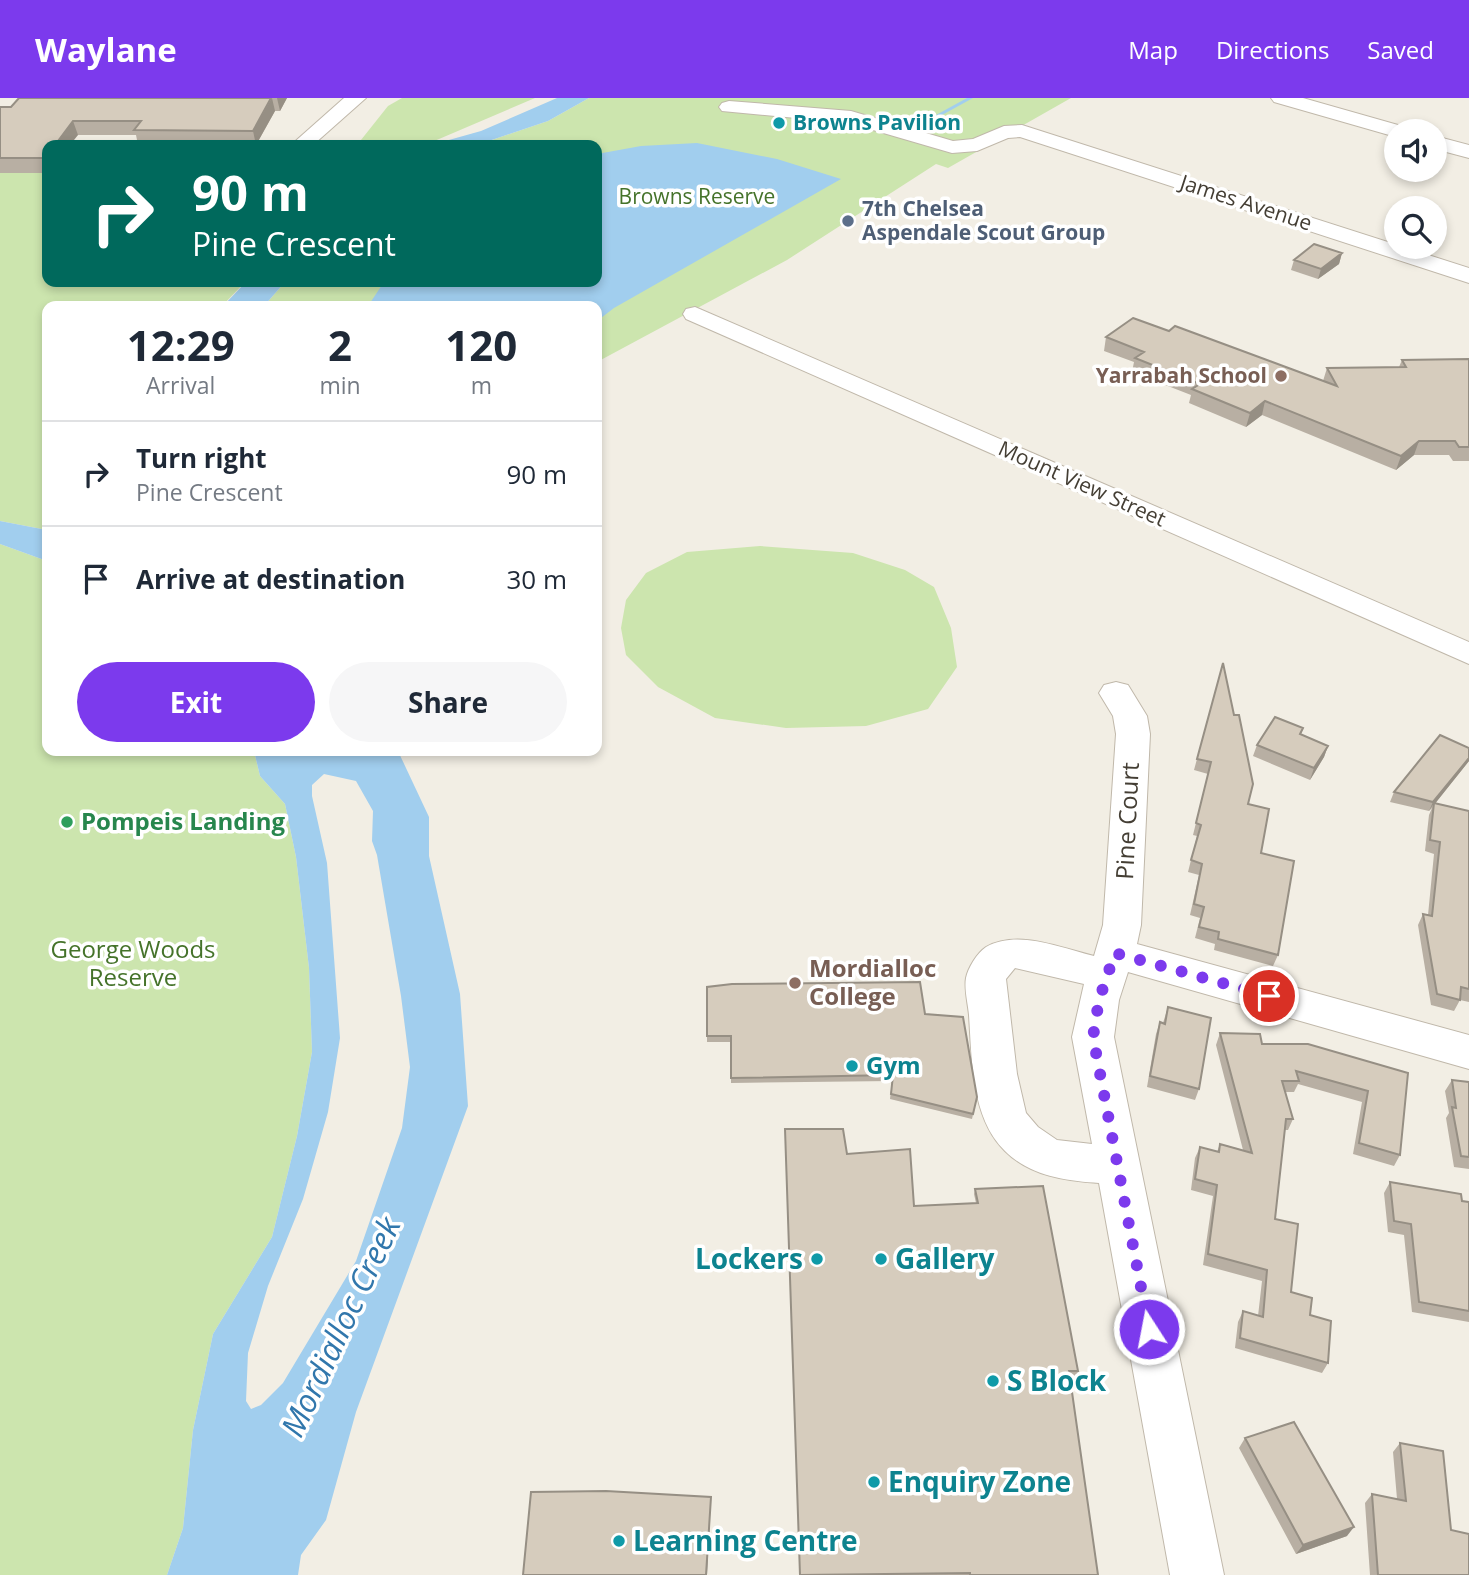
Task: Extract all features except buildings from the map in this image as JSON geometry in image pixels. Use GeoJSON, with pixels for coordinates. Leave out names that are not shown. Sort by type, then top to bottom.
{"type":"FeatureCollection","features":[{"type":"Feature","properties":{"kind":"street"},"geometry":{"type":"LineString","coordinates":[[307,140],[356,98]]}},
{"type":"Feature","properties":{"kind":"street"},"geometry":{"type":"LineString","coordinates":[[1282,98],[1384,127]]}},
{"type":"Feature","properties":{"kind":"street","name":"James Avenue"},"geometry":{"type":"LineString","coordinates":[[729,107],[851,117],[916,138],[959,146],[977,145],[1004,132],[1022,131],[1469,276]]}},
{"type":"Feature","properties":{"kind":"street"},"geometry":{"type":"LineString","coordinates":[[1447,146],[1469,152]]}},
{"type":"Feature","properties":{"kind":"street","name":"Mount View Street"},"geometry":{"type":"LineString","coordinates":[[695,314],[1469,653]]}},
{"type":"Feature","properties":{"kind":"street","name":"Pine Court"},"geometry":{"type":"LineString","coordinates":[[1116,693],[1130,716],[1133,734],[1122,925],[1099,1000],[1093,1037],[1197,1575]]}},
{"type":"Feature","properties":{"kind":"street"},"geometry":{"type":"LineString","coordinates":[[1117,1166],[1028,1157],[1024,1142],[1007,1122],[999,1091],[986,979],[990,966],[1000,956],[1014,953],[1111,963],[1469,1052]]}},
{"type":"Feature","properties":{"kind":"green space"},"geometry":{"type":"Polygon","coordinates":[[[402,98],[535,98],[437,140],[361,140],[388,106],[402,98]]]}},
{"type":"Feature","properties":{"kind":"green space","name":"Browns Reserve"},"geometry":{"type":"Polygon","coordinates":[[[589,98],[1071,98],[948,168],[936,164],[787,260],[602,359],[602,301],[268,301],[281,287],[602,287],[602,140],[492,140],[548,121],[589,98]]]}},
{"type":"Feature","properties":{"kind":"green space"},"geometry":{"type":"Polygon","coordinates":[[[0,173],[42,173],[42,287],[240,287],[227,301],[42,301],[42,529],[0,521],[0,173]]]}},
{"type":"Feature","properties":{"kind":"green space","name":"George Woods Reserve"},"geometry":{"type":"Polygon","coordinates":[[[0,544],[42,559],[42,756],[255,756],[260,776],[285,804],[296,857],[309,968],[312,1052],[297,1136],[272,1237],[213,1334],[193,1430],[183,1528],[167,1575],[0,1575],[0,544]]]}},
{"type":"Feature","properties":{"kind":"green space"},"geometry":{"type":"Polygon","coordinates":[[[760,546],[853,553],[905,570],[934,587],[951,628],[957,667],[928,709],[866,726],[786,728],[715,718],[658,687],[626,655],[621,628],[626,600],[646,573],[687,552],[760,546]]]}},
{"type":"Feature","properties":{"kind":"water"},"geometry":{"type":"Polygon","coordinates":[[[557,98],[589,98],[548,121],[492,140],[449,140],[481,131],[557,98]]]}},
{"type":"Feature","properties":{"kind":"water"},"geometry":{"type":"Polygon","coordinates":[[[697,143],[777,159],[841,179],[602,317],[602,301],[371,301],[381,287],[602,287],[602,153],[641,146],[697,143]]]}},
{"type":"Feature","properties":{"kind":"water"},"geometry":{"type":"Polygon","coordinates":[[[241,287],[281,287],[268,301],[228,301],[241,287]]]}},
{"type":"Feature","properties":{"kind":"water"},"geometry":{"type":"Polygon","coordinates":[[[0,521],[42,529],[42,559],[0,544],[0,521]]]}},
{"type":"Feature","properties":{"kind":"water","name":"Mordialloc Creek"},"geometry":{"type":"Polygon","coordinates":[[[255,756],[400,756],[429,817],[429,856],[460,994],[468,1106],[356,1412],[326,1520],[301,1555],[298,1575],[167,1575],[183,1528],[193,1430],[213,1334],[272,1237],[297,1136],[312,1052],[309,968],[296,857],[285,804],[260,776],[255,756]],[[324,774],[312,785],[327,863],[340,1038],[328,1112],[303,1199],[268,1286],[248,1353],[246,1401],[251,1409],[261,1405],[283,1383],[356,1261],[402,1128],[410,1067],[401,996],[377,855],[372,841],[373,811],[356,781],[324,774]]]}},
{"type":"Feature","properties":{"kind":"waterway"},"geometry":{"type":"LineString","coordinates":[[909,131],[971,98]]}},
{"type":"Feature","properties":{"kind":"place","name":"Browns Pavilion"},"geometry":{"type":"Point","coordinates":[779,123]}},
{"type":"Feature","properties":{"kind":"place","name":"7th Chelsea Aspendale Scout Group"},"geometry":{"type":"Point","coordinates":[848,221]}},
{"type":"Feature","properties":{"kind":"place","name":"Yarrabah School"},"geometry":{"type":"Point","coordinates":[1281,376]}},
{"type":"Feature","properties":{"kind":"place","name":"Pompeis Landing"},"geometry":{"type":"Point","coordinates":[67,822]}},
{"type":"Feature","properties":{"kind":"place","name":"Mordialloc College"},"geometry":{"type":"Point","coordinates":[795,983]}},
{"type":"Feature","properties":{"kind":"place","name":"Gym"},"geometry":{"type":"Point","coordinates":[852,1066]}},
{"type":"Feature","properties":{"kind":"place","name":"Lockers"},"geometry":{"type":"Point","coordinates":[817,1259]}},
{"type":"Feature","properties":{"kind":"place","name":"Gallery"},"geometry":{"type":"Point","coordinates":[881,1259]}},
{"type":"Feature","properties":{"kind":"place","name":"S Block"},"geometry":{"type":"Point","coordinates":[993,1381]}},
{"type":"Feature","properties":{"kind":"place","name":"Enquiry Zone"},"geometry":{"type":"Point","coordinates":[874,1482]}},
{"type":"Feature","properties":{"kind":"place","name":"Learning Centre"},"geometry":{"type":"Point","coordinates":[619,1541]}},
{"type":"Feature","properties":{"kind":"route"},"geometry":{"type":"LineString","coordinates":[[1149,1329],[1093,1037],[1099,1000],[1115,953],[1269,996]]}}]}
